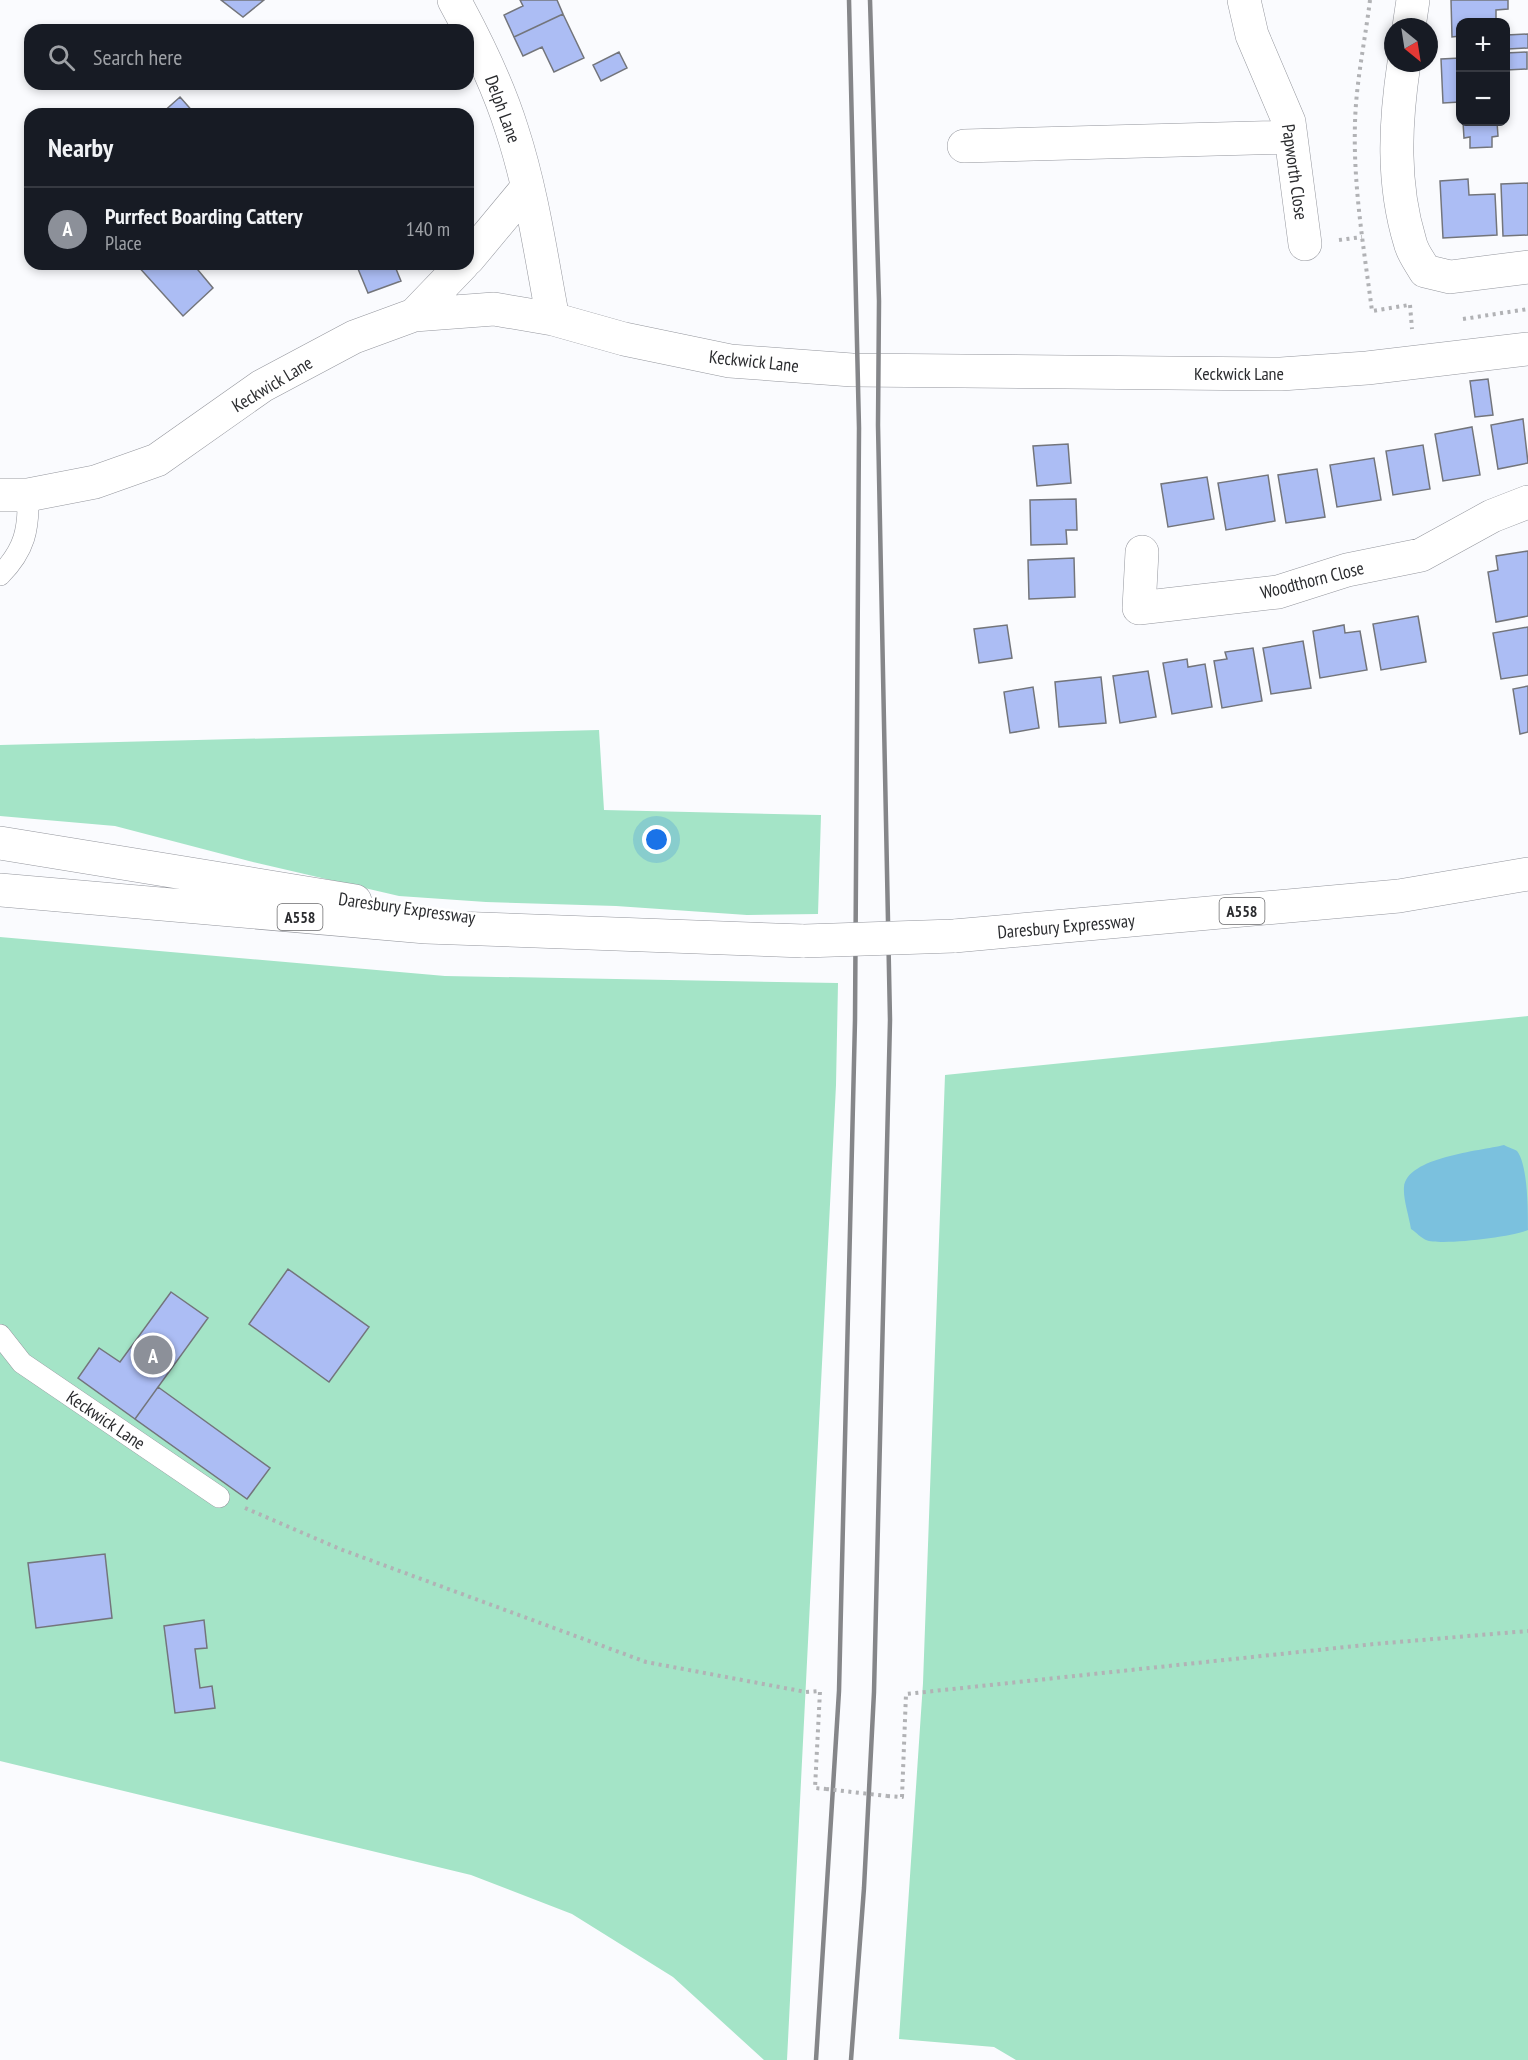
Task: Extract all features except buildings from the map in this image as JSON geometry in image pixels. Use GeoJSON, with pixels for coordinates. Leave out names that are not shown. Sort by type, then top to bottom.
{"type":"FeatureCollection","features":[{"type":"Feature","properties":{"kind":"street","name":"Delph Lane"},"geometry":{"type":"LineString","coordinates":[[454,0],[466,24]]}},
{"type":"Feature","properties":{"kind":"street","name":"Papworth Close"},"geometry":{"type":"LineString","coordinates":[[1244,0],[1251,35],[1289,122],[1305,244]]}},
{"type":"Feature","properties":{"kind":"street"},"geometry":{"type":"LineString","coordinates":[[1410,18],[1413,0]]}},
{"type":"Feature","properties":{"kind":"street","name":"Delph Lane"},"geometry":{"type":"LineString","coordinates":[[474,39],[489,69],[512,130],[527,188],[553,319]]}},
{"type":"Feature","properties":{"kind":"street"},"geometry":{"type":"LineString","coordinates":[[1403,72],[1398,105],[1396,168],[1410,244],[1425,271],[1450,277],[1528,267]]}},
{"type":"Feature","properties":{"kind":"street"},"geometry":{"type":"LineString","coordinates":[[964,146],[1291,137]]}},
{"type":"Feature","properties":{"kind":"street"},"geometry":{"type":"LineString","coordinates":[[474,252],[527,188]]}},
{"type":"Feature","properties":{"kind":"street"},"geometry":{"type":"LineString","coordinates":[[414,315],[457,270]]}},
{"type":"Feature","properties":{"kind":"street","name":"Keckwick Lane"},"geometry":{"type":"LineString","coordinates":[[14,495],[95,482],[158,460],[262,386],[354,337],[414,315],[494,309],[553,319],[624,339],[730,361],[852,370],[1281,374],[1367,368],[1528,349]]}},
{"type":"Feature","properties":{"kind":"street","name":"Woodthorn Close"},"geometry":{"type":"LineString","coordinates":[[1142,552],[1139,608],[1278,592],[1347,570],[1421,555],[1492,516],[1528,502]]}},
{"type":"Feature","properties":{"kind":"street","name":"Daresbury Expressway"},"geometry":{"type":"LineString","coordinates":[[0,843],[413,910],[601,935]]}},
{"type":"Feature","properties":{"kind":"street","name":"Daresbury Expressway"},"geometry":{"type":"LineString","coordinates":[[0,890],[426,927],[804,941],[954,936],[1399,896],[1528,874]]}},
{"type":"Feature","properties":{"kind":"lane","name":"Keckwick Lane"},"geometry":{"type":"LineString","coordinates":[[0,575],[17,558],[29,519],[14,495]]}},
{"type":"Feature","properties":{"kind":"lane","name":"Keckwick Lane"},"geometry":{"type":"LineString","coordinates":[[0,1335],[22,1363],[219,1497]]}},
{"type":"Feature","properties":{"kind":"path"},"geometry":{"type":"LineString","coordinates":[[1458,320],[1528,309]]}},
{"type":"Feature","properties":{"kind":"path"},"geometry":{"type":"LineString","coordinates":[[1412,326],[1423,324]]}},
{"type":"Feature","properties":{"kind":"path"},"geometry":{"type":"LineString","coordinates":[[219,1497],[340,1549],[646,1662],[806,1692],[820,1691],[815,1788],[887,1796],[902,1797],[906,1694],[1528,1631]]}},
{"type":"Feature","properties":{"kind":"green space"},"geometry":{"type":"Polygon","coordinates":[[[599,730],[604,810],[821,815],[818,914],[747,915],[616,906],[486,902],[399,896],[249,861],[115,826],[0,816],[0,745],[599,730]]]}},
{"type":"Feature","properties":{"kind":"green space"},"geometry":{"type":"Polygon","coordinates":[[[0,937],[445,976],[838,983],[836,1085],[787,2060],[764,2060],[673,1977],[572,1914],[471,1875],[0,1761],[0,937]]]}},
{"type":"Feature","properties":{"kind":"green space"},"geometry":{"type":"Polygon","coordinates":[[[1528,1016],[1528,2060],[1016,2060],[994,2047],[899,2039],[923,1683],[945,1075],[1528,1016]]]}},
{"type":"Feature","properties":{"kind":"water"},"geometry":{"type":"Polygon","coordinates":[[[1504,1145],[1517,1151],[1521,1158],[1527,1189],[1528,1230],[1493,1238],[1434,1242],[1422,1238],[1411,1229],[1404,1192],[1408,1177],[1431,1162],[1446,1157],[1504,1145]]]}},
{"type":"Feature","properties":{"kind":"railway"},"geometry":{"type":"LineString","coordinates":[[816,2060],[839,1691],[855,1020],[859,428],[849,0]]}},
{"type":"Feature","properties":{"kind":"railway"},"geometry":{"type":"LineString","coordinates":[[851,2060],[864,1888],[874,1692],[890,1020],[878,425],[879,301],[870,0]]}},
{"type":"Feature","properties":{"kind":"place","name":"Purrfect Boarding Cattery"},"geometry":{"type":"Point","coordinates":[153,1355]}}]}
